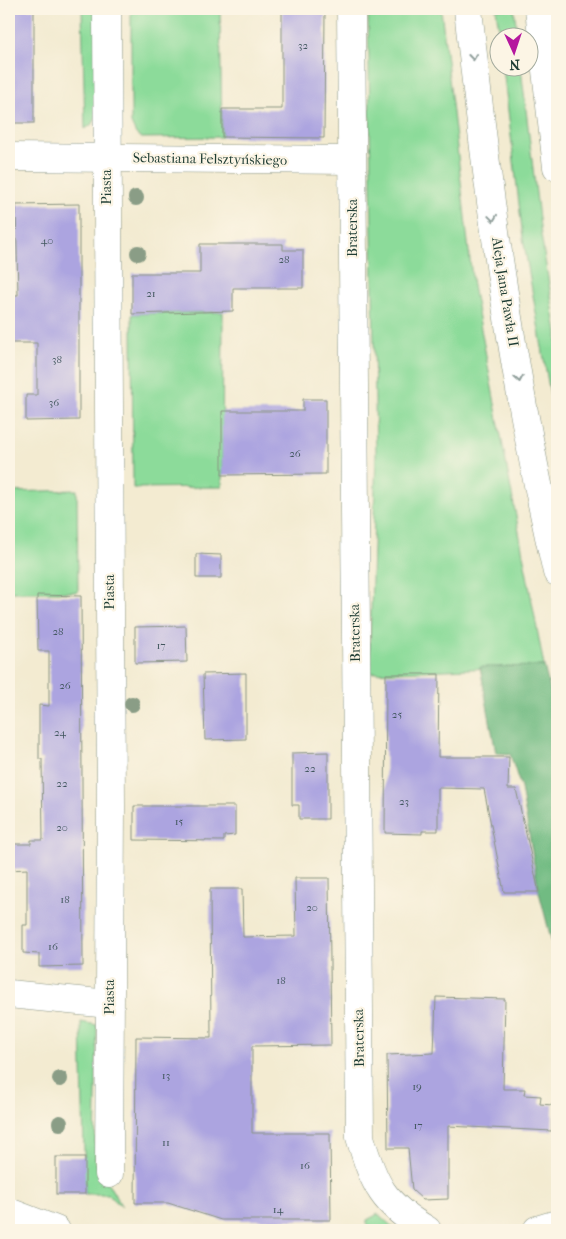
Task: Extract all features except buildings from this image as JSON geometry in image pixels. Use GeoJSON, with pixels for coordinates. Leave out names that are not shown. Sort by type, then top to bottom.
{"type":"FeatureCollection","features":[{"type":"Feature","properties":{"kind":"street","name":"Piasta"},"geometry":{"type":"LineString","coordinates":[[106,9],[111,797],[109,1174]]}},
{"type":"Feature","properties":{"kind":"street","name":"Braterska"},"geometry":{"type":"LineString","coordinates":[[351,9],[360,1137],[376,1184],[384,1196],[398,1211],[427,1230]]}},
{"type":"Feature","properties":{"kind":"street","name":"Aleja Jana Pawła II"},"geometry":{"type":"LineString","coordinates":[[468,9],[498,253],[530,441],[557,572]]}},
{"type":"Feature","properties":{"kind":"street"},"geometry":{"type":"LineString","coordinates":[[539,9],[557,167]]}},
{"type":"Feature","properties":{"kind":"street","name":"Sebastiana Felsztyńskiego"},"geometry":{"type":"LineString","coordinates":[[9,157],[351,160]]}},
{"type":"Feature","properties":{"kind":"street"},"geometry":{"type":"LineString","coordinates":[[9,994],[109,1004]]}},
{"type":"Feature","properties":{"kind":"street"},"geometry":{"type":"LineString","coordinates":[[9,1212],[56,1230]]}},
{"type":"Feature","properties":{"kind":"street"},"geometry":{"type":"LineString","coordinates":[[537,1230],[557,1224]]}},
{"type":"Feature","properties":{"kind":"green space"},"geometry":{"type":"Polygon","coordinates":[[[82,9],[97,9],[96,117],[91,125],[85,129],[82,9]]]}},
{"type":"Feature","properties":{"kind":"green space"},"geometry":{"type":"Polygon","coordinates":[[[131,9],[220,9],[222,137],[142,138],[136,134],[131,123],[131,9]]]}},
{"type":"Feature","properties":{"kind":"green space"},"geometry":{"type":"Polygon","coordinates":[[[368,9],[441,9],[473,286],[544,666],[369,673],[376,455],[368,9]]]}},
{"type":"Feature","properties":{"kind":"green space"},"geometry":{"type":"Polygon","coordinates":[[[496,9],[514,9],[517,28],[499,28],[496,9]]]}},
{"type":"Feature","properties":{"kind":"green space"},"geometry":{"type":"Polygon","coordinates":[[[504,78],[522,78],[541,235],[557,333],[557,434],[523,238],[504,78]]]}},
{"type":"Feature","properties":{"kind":"green space"},"geometry":{"type":"Polygon","coordinates":[[[223,312],[222,487],[133,488],[132,314],[223,312]]]}},
{"type":"Feature","properties":{"kind":"green space"},"geometry":{"type":"Polygon","coordinates":[[[77,490],[78,592],[9,592],[9,492],[77,490]]]}},
{"type":"Feature","properties":{"kind":"green space"},"geometry":{"type":"Polygon","coordinates":[[[544,666],[557,717],[557,962],[539,892],[521,788],[510,754],[496,753],[480,667],[544,666]]]}},
{"type":"Feature","properties":{"kind":"green space"},"geometry":{"type":"Polygon","coordinates":[[[81,1022],[97,1025],[95,1161],[122,1207],[108,1194],[85,1194],[81,1022]]]}},
{"type":"Feature","properties":{"kind":"green space"},"geometry":{"type":"Polygon","coordinates":[[[378,1214],[396,1230],[367,1230],[367,1220],[378,1214]]]}}]}
